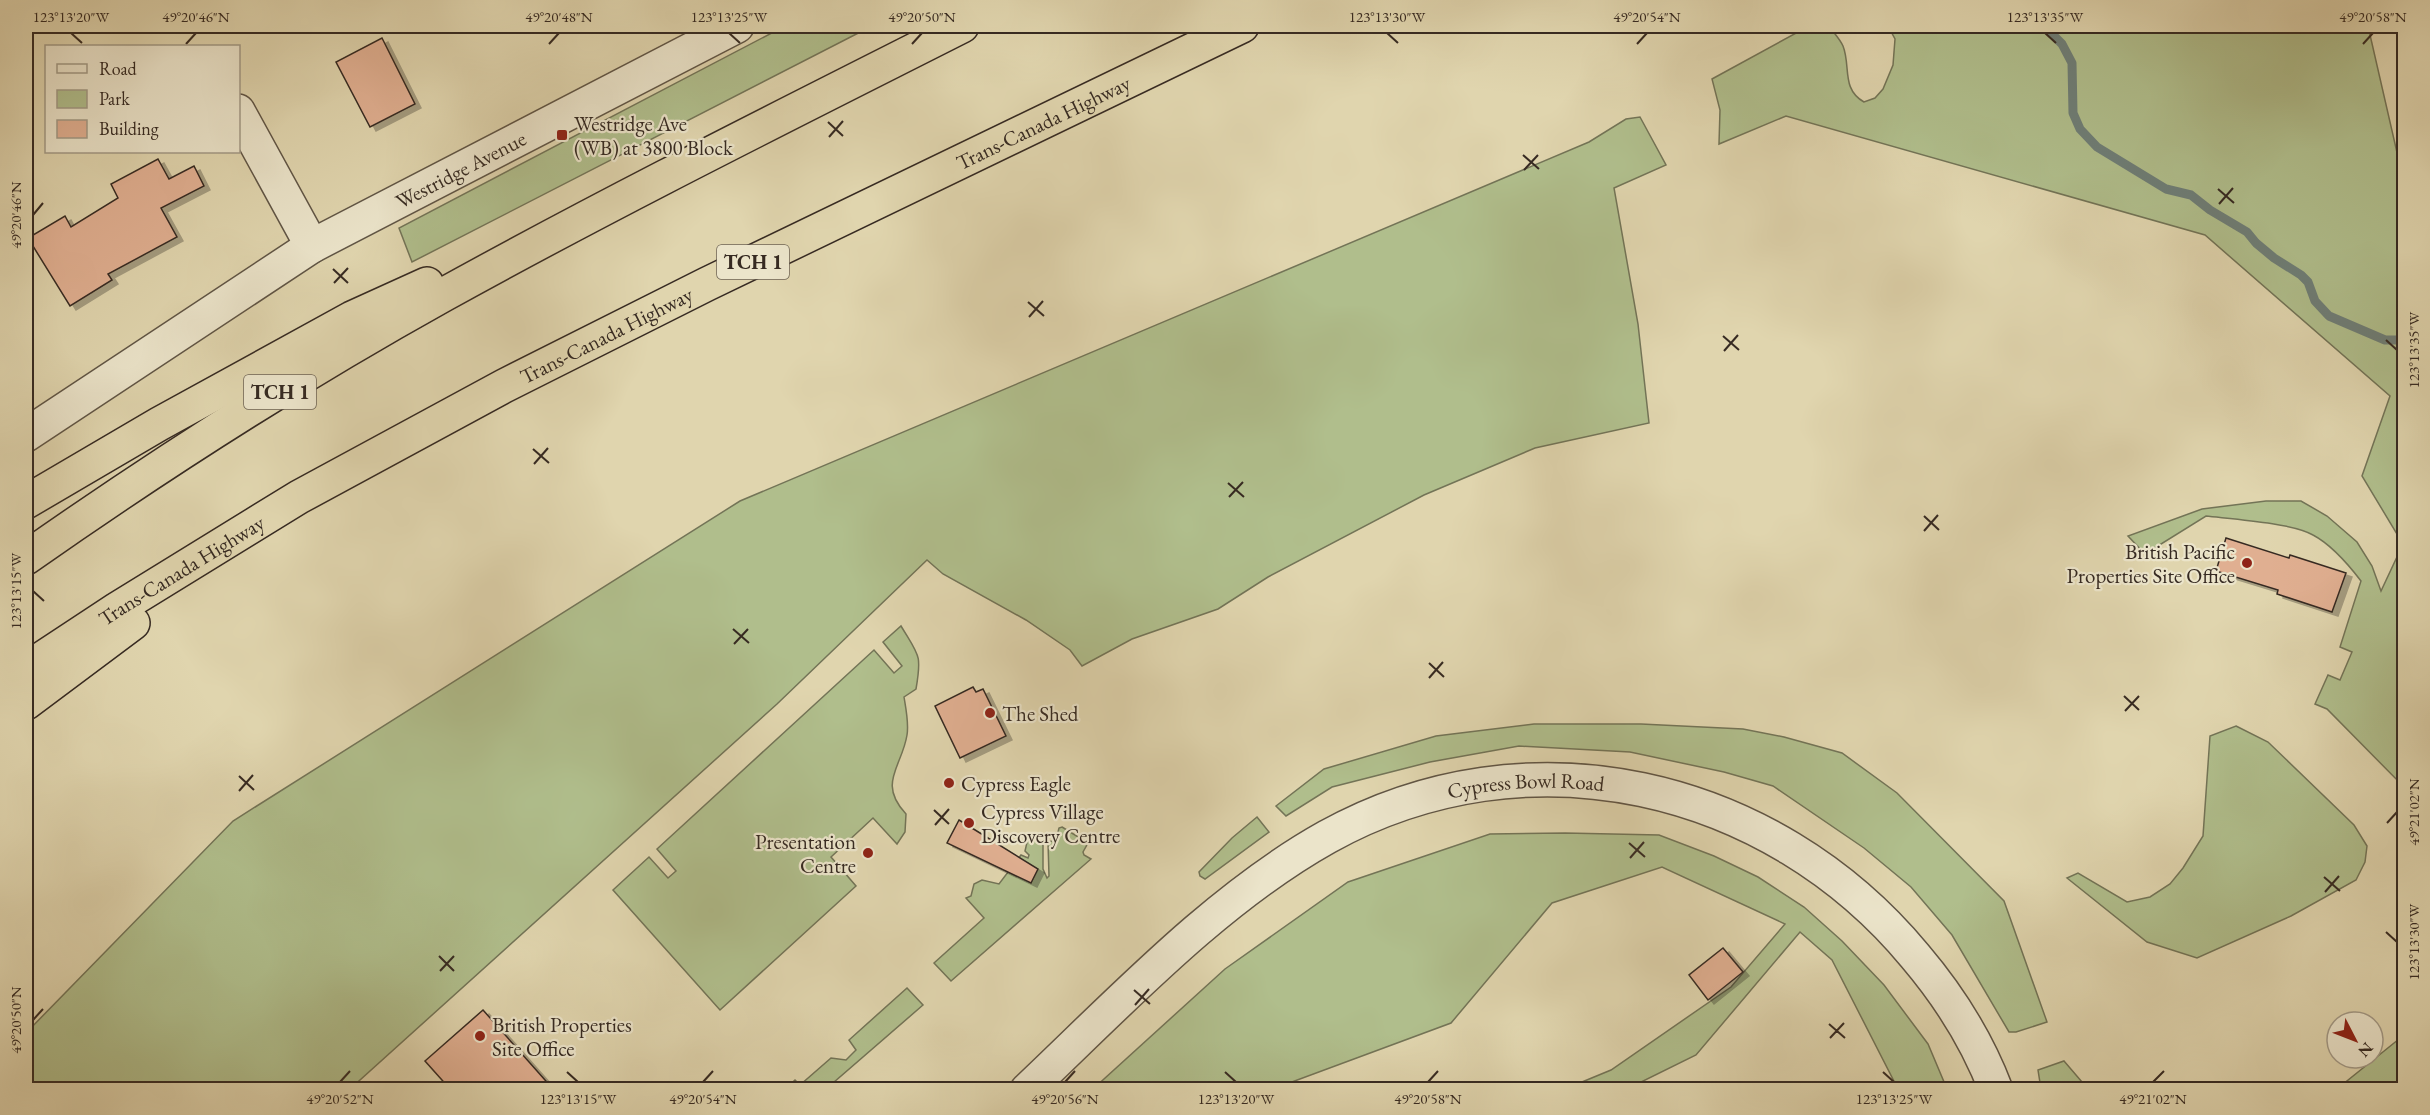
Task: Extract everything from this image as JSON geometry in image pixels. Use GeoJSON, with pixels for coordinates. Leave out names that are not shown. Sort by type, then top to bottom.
{"type":"FeatureCollection","features":[{"type":"Feature","properties":{"kind":"highway","name":"TCH 1"},"geometry":{"type":"LineString","coordinates":[[26,558],[156,469],[249,410],[441,297],[544,240],[962,26]]}},
{"type":"Feature","properties":{"kind":"highway","name":"Trans-Canada Highway"},"geometry":{"type":"LineString","coordinates":[[26,669],[127,602],[299,497],[413,434],[603,335],[1242,26]]}},
{"type":"Feature","properties":{"kind":"highway"},"geometry":{"type":"LineString","coordinates":[[26,502],[140,435],[352,318],[410,291],[544,240]]}},
{"type":"Feature","properties":{"kind":"highway"},"geometry":{"type":"LineString","coordinates":[[26,703],[299,497]]}},
{"type":"Feature","properties":{"kind":"street","name":"Westridge Avenue"},"geometry":{"type":"LineString","coordinates":[[26,435],[312,246],[737,26]]}},
{"type":"Feature","properties":{"kind":"street"},"geometry":{"type":"LineString","coordinates":[[240,115],[312,246]]}},
{"type":"Feature","properties":{"kind":"street","name":"Cypress Bowl Road"},"geometry":{"type":"LineString","coordinates":[[1027,1089],[1179,947],[1278,868],[1327,837],[1377,813],[1428,795],[1482,784],[1543,779],[1652,790],[1708,807],[1760,829],[1809,858],[1855,893],[1896,932],[1933,977],[1963,1020],[1996,1089]]}},
{"type":"Feature","properties":{"kind":"green space"},"geometry":{"type":"Polygon","coordinates":[[[785,26],[872,26],[412,262],[399,228],[785,26]]]}},
{"type":"Feature","properties":{"kind":"green space"},"geometry":{"type":"Polygon","coordinates":[[[1809,26],[1829,26],[1838,38],[1845,54],[1849,84],[1857,97],[1864,102],[1875,98],[1883,89],[1893,65],[1895,39],[1888,26],[2368,26],[2404,183],[2404,787],[2327,709],[2315,704],[2328,675],[2340,680],[2352,652],[2340,647],[2361,581],[2333,549],[2313,535],[2292,527],[2206,516],[2145,554],[2128,536],[2202,509],[2266,501],[2301,501],[2327,516],[2357,542],[2372,566],[2381,591],[2403,544],[2362,476],[2390,396],[2205,235],[1786,116],[1719,144],[1720,110],[1712,79],[1809,26]]]}},
{"type":"Feature","properties":{"kind":"green space"},"geometry":{"type":"Polygon","coordinates":[[[1640,117],[1666,165],[1614,188],[1638,324],[1649,423],[1535,448],[1424,495],[1268,577],[1218,609],[1132,639],[1082,666],[1070,650],[1026,620],[943,574],[927,560],[777,704],[350,1089],[26,1089],[26,1033],[233,821],[740,501],[1589,142],[1626,119],[1640,117]]]}},
{"type":"Feature","properties":{"kind":"green space"},"geometry":{"type":"Polygon","coordinates":[[[901,626],[919,662],[916,689],[904,697],[907,735],[892,784],[893,793],[906,814],[905,832],[897,844],[873,818],[831,857],[856,886],[720,1010],[613,890],[649,857],[668,878],[676,871],[657,849],[874,650],[894,673],[902,666],[883,642],[901,626]]]}},
{"type":"Feature","properties":{"kind":"green space"},"geometry":{"type":"Polygon","coordinates":[[[1534,724],[1641,724],[1743,729],[1784,737],[1842,753],[1897,793],[2004,901],[2047,1022],[2009,1032],[1952,935],[1911,887],[1864,848],[1773,786],[1724,772],[1630,752],[1519,746],[1430,762],[1332,787],[1286,816],[1276,806],[1324,769],[1436,736],[1534,724]]]}},
{"type":"Feature","properties":{"kind":"green space"},"geometry":{"type":"Polygon","coordinates":[[[2236,726],[2268,742],[2354,825],[2367,846],[2365,862],[2356,880],[2291,916],[2197,958],[2147,942],[2067,878],[2078,873],[2127,902],[2150,897],[2170,884],[2203,836],[2210,736],[2236,726]]]}},
{"type":"Feature","properties":{"kind":"green space"},"geometry":{"type":"Polygon","coordinates":[[[1257,817],[1269,832],[1205,879],[1200,876],[1199,872],[1232,838],[1257,817]]]}},
{"type":"Feature","properties":{"kind":"green space"},"geometry":{"type":"Polygon","coordinates":[[[1062,827],[1088,843],[1083,852],[1091,859],[951,981],[934,963],[984,918],[966,898],[971,896],[974,884],[982,880],[999,884],[1021,855],[1028,858],[1029,855],[1025,851],[1028,838],[1038,839],[1043,843],[1043,869],[1047,878],[1049,876],[1048,842],[1056,840],[1059,828],[1062,827]]]}},
{"type":"Feature","properties":{"kind":"green space"},"geometry":{"type":"Polygon","coordinates":[[[1490,834],[1659,835],[1714,856],[1758,877],[1804,907],[1842,941],[1884,985],[1928,1044],[1947,1089],[1898,1089],[1832,960],[1800,932],[1696,1055],[1627,1089],[1565,1089],[1611,1070],[1731,987],[1785,924],[1662,867],[1552,903],[1451,1023],[1273,1089],[1093,1089],[1225,969],[1348,882],[1490,834]]]}},
{"type":"Feature","properties":{"kind":"green space"},"geometry":{"type":"Polygon","coordinates":[[[907,988],[923,1005],[826,1089],[785,1089],[795,1080],[800,1085],[831,1058],[846,1060],[856,1050],[849,1040],[907,988]]]}},
{"type":"Feature","properties":{"kind":"green space"},"geometry":{"type":"Polygon","coordinates":[[[2404,1035],[2404,1089],[2337,1089],[2361,1070],[2385,1070],[2385,1050],[2404,1035]]]}},
{"type":"Feature","properties":{"kind":"green space"},"geometry":{"type":"Polygon","coordinates":[[[2064,1061],[2088,1089],[2041,1089],[2038,1070],[2064,1061]]]}},
{"type":"Feature","properties":{"kind":"building"},"geometry":{"type":"Polygon","coordinates":[[[382,38],[415,104],[370,127],[336,62],[382,38]]]}},
{"type":"Feature","properties":{"kind":"building"},"geometry":{"type":"Polygon","coordinates":[[[158,159],[169,179],[194,166],[204,186],[161,208],[177,237],[108,274],[112,280],[70,306],[28,238],[65,216],[71,227],[118,198],[111,184],[158,159]]]}},
{"type":"Feature","properties":{"kind":"building"},"geometry":{"type":"Polygon","coordinates":[[[2226,538],[2346,573],[2332,612],[2277,594],[2278,590],[2216,571],[2226,538]]]}},
{"type":"Feature","properties":{"kind":"building"},"geometry":{"type":"Polygon","coordinates":[[[973,687],[976,692],[983,689],[1006,736],[960,758],[935,706],[973,687]]]}},
{"type":"Feature","properties":{"kind":"building"},"geometry":{"type":"Polygon","coordinates":[[[959,820],[1038,869],[1031,883],[947,843],[959,820]]]}},
{"type":"Feature","properties":{"kind":"building"},"geometry":{"type":"Polygon","coordinates":[[[1723,948],[1743,972],[1708,1000],[1689,975],[1723,948]]]}},
{"type":"Feature","properties":{"kind":"building","name":"British Properties Site Office"},"geometry":{"type":"Polygon","coordinates":[[[483,1010],[553,1089],[450,1089],[425,1061],[483,1010]]]}},
{"type":"Feature","properties":{"kind":"waterway"},"geometry":{"type":"LineString","coordinates":[[2044,26],[2062,44],[2072,63],[2073,113],[2080,129],[2097,147],[2166,189],[2191,195],[2210,210],[2247,232],[2274,258],[2308,282],[2315,301],[2329,316],[2385,340],[2404,340]]}},
{"type":"Feature","properties":{"kind":"place","name":"Westridge Ave (WB) at 3800 Block"},"geometry":{"type":"Point","coordinates":[562,135]}},
{"type":"Feature","properties":{"kind":"place","name":"British Pacific Properties Site Office"},"geometry":{"type":"Point","coordinates":[2247,563]}},
{"type":"Feature","properties":{"kind":"place","name":"The Shed"},"geometry":{"type":"Point","coordinates":[990,713]}},
{"type":"Feature","properties":{"kind":"place","name":"Cypress Eagle"},"geometry":{"type":"Point","coordinates":[949,783]}},
{"type":"Feature","properties":{"kind":"place","name":"Cypress Village Discovery Centre"},"geometry":{"type":"Point","coordinates":[969,823]}},
{"type":"Feature","properties":{"kind":"place","name":"Presentation Centre"},"geometry":{"type":"Point","coordinates":[868,853]}},
{"type":"Feature","properties":{"kind":"place","name":"British Properties Site Office"},"geometry":{"type":"Point","coordinates":[480,1036]}}]}
